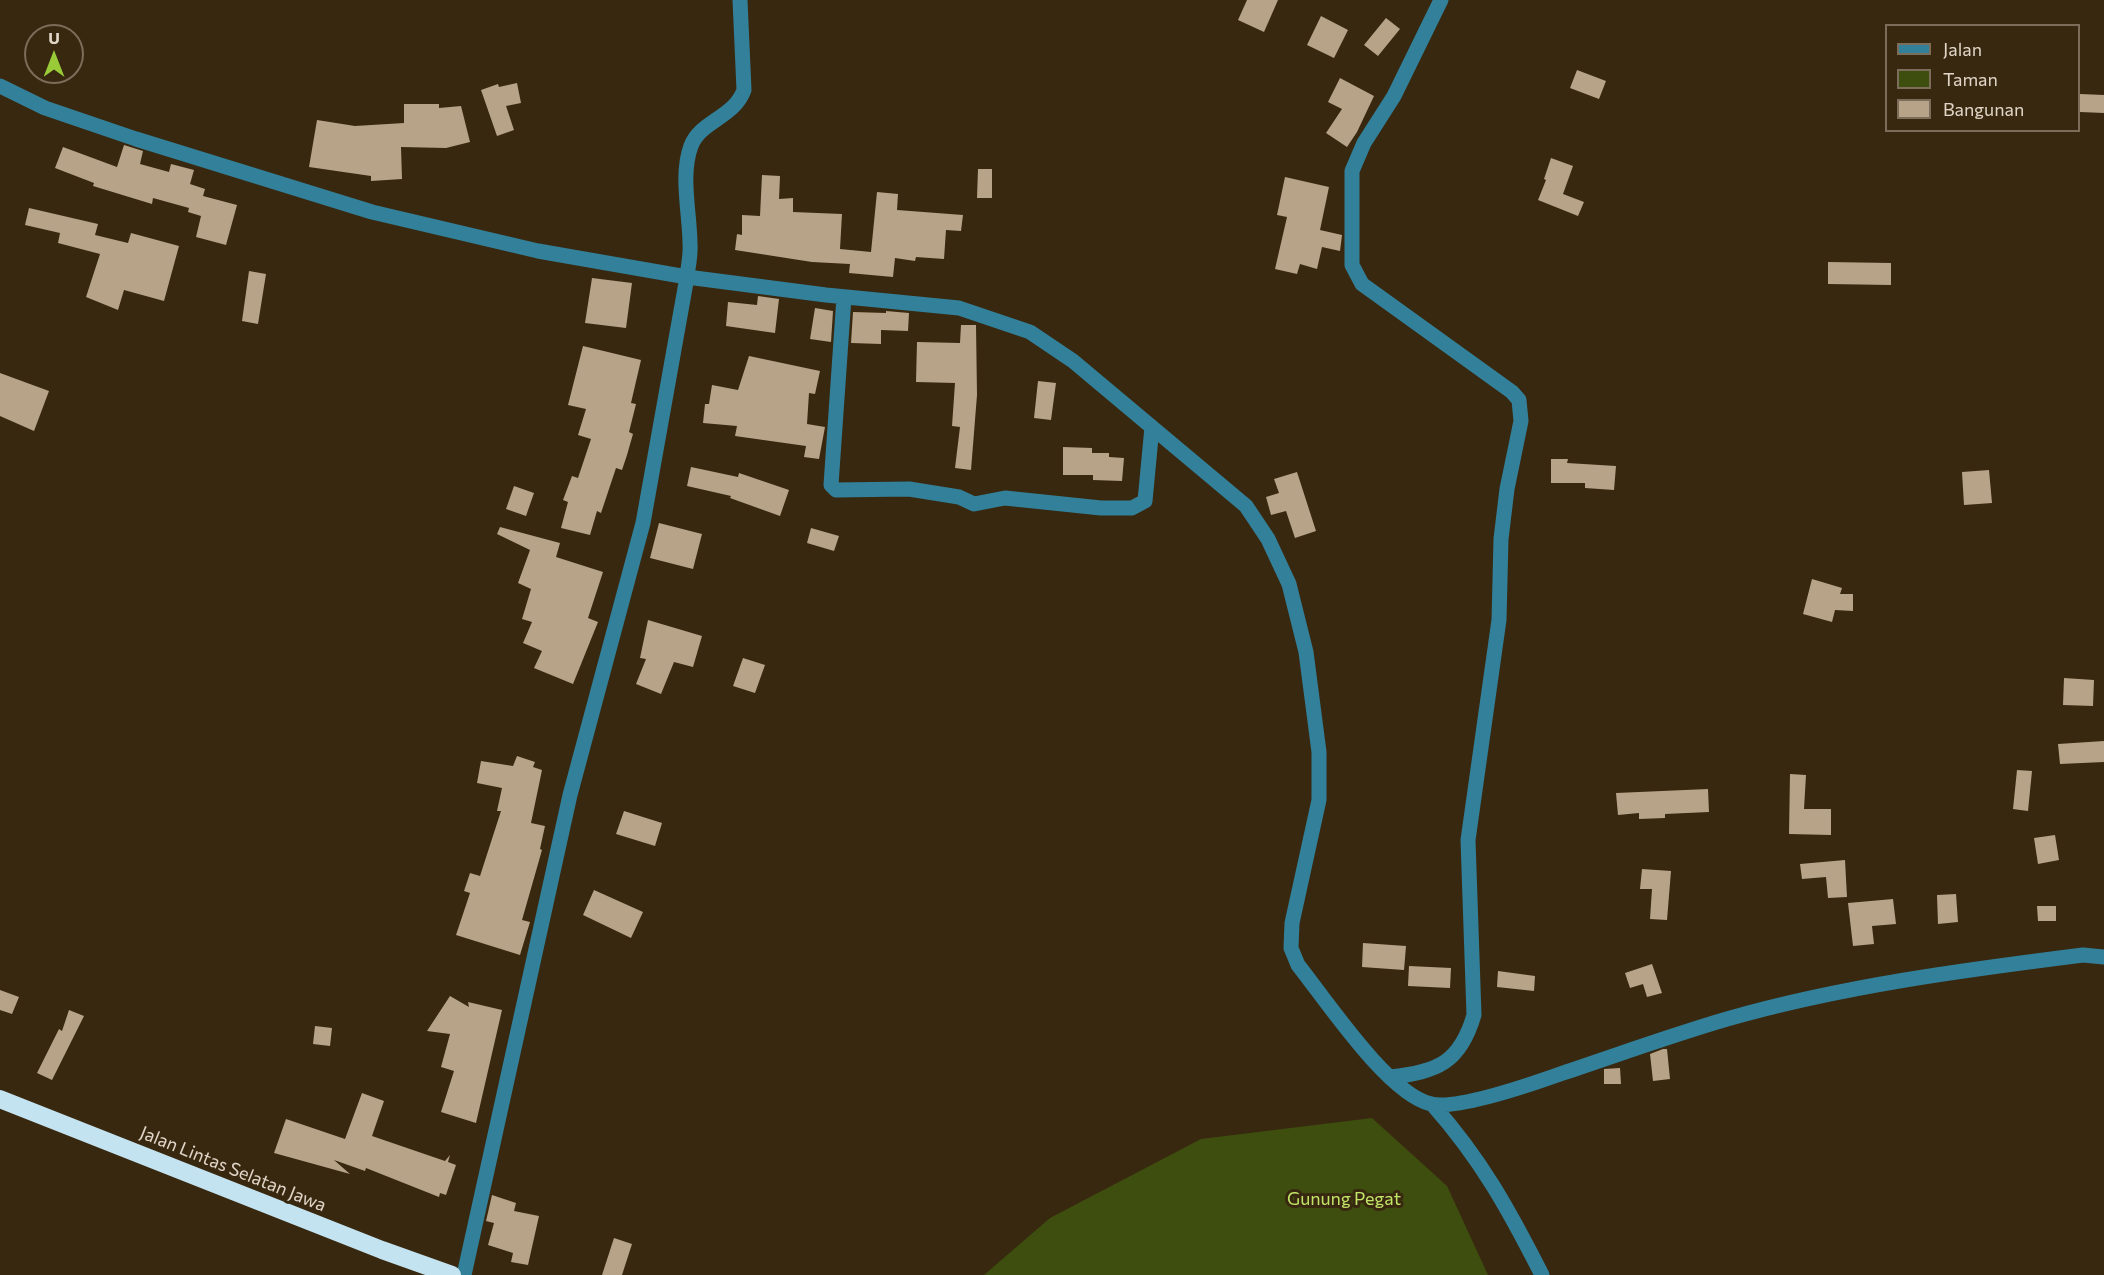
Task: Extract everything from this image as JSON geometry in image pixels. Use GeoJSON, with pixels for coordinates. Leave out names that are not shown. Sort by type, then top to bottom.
{"type":"FeatureCollection","features":[{"type":"Feature","properties":{"kind":"highway","name":"Jalan Lintas Selatan Jawa"},"geometry":{"type":"LineString","coordinates":[[0,1099],[382,1250],[452,1275]]}},
{"type":"Feature","properties":{"kind":"street"},"geometry":{"type":"LineString","coordinates":[[464,1275],[570,795],[643,523],[687,277],[690,247],[687,181],[691,145],[701,131],[739,102],[744,90],[740,0]]}},
{"type":"Feature","properties":{"kind":"street"},"geometry":{"type":"LineString","coordinates":[[1390,1077],[1416,1074],[1449,1059],[1467,1041],[1474,1016],[1468,840],[1499,620],[1501,539],[1507,489],[1521,421],[1519,400],[1512,392],[1362,284],[1352,265],[1352,171],[1364,143],[1394,96],[1441,0]]}},
{"type":"Feature","properties":{"kind":"street"},"geometry":{"type":"LineString","coordinates":[[0,86],[45,108],[136,139],[372,212],[538,251],[687,277],[844,297],[959,308],[1030,333],[1073,361],[1246,506],[1268,539],[1289,584],[1302,633],[1319,752],[1319,800],[1292,923],[1292,948],[1298,965],[1390,1077],[1407,1092],[1432,1104],[1459,1135],[1501,1195],[1542,1275]]}},
{"type":"Feature","properties":{"kind":"street"},"geometry":{"type":"LineString","coordinates":[[844,297],[831,485],[836,490],[909,489],[959,497],[974,504],[1005,498],[1101,508],[1131,508],[1145,501],[1152,427]]}},
{"type":"Feature","properties":{"kind":"street"},"geometry":{"type":"LineString","coordinates":[[1432,1104],[1471,1100],[1525,1086],[1726,1019],[1783,1005],[1952,971],[2083,955],[2104,957]]}},
{"type":"Feature","properties":{"kind":"green space","name":"Gunung Pegat"},"geometry":{"type":"Polygon","coordinates":[[[1372,1118],[1447,1186],[1488,1275],[984,1275],[1050,1218],[1201,1139],[1372,1118]]]}},
{"type":"Feature","properties":{"kind":"building"},"geometry":{"type":"Polygon","coordinates":[[[1247,0],[1278,0],[1264,32],[1238,20],[1247,0]]]}},
{"type":"Feature","properties":{"kind":"building"},"geometry":{"type":"Polygon","coordinates":[[[1321,16],[1348,30],[1334,58],[1307,45],[1321,16]]]}},
{"type":"Feature","properties":{"kind":"building"},"geometry":{"type":"Polygon","coordinates":[[[1386,18],[1400,29],[1378,56],[1364,45],[1386,18]]]}},
{"type":"Feature","properties":{"kind":"building"},"geometry":{"type":"Polygon","coordinates":[[[1577,70],[1606,81],[1599,99],[1570,88],[1577,70]]]}},
{"type":"Feature","properties":{"kind":"building"},"geometry":{"type":"Polygon","coordinates":[[[1340,78],[1374,96],[1357,132],[1347,147],[1326,133],[1342,109],[1328,102],[1340,78]]]}},
{"type":"Feature","properties":{"kind":"building"},"geometry":{"type":"Polygon","coordinates":[[[517,83],[521,103],[506,106],[514,130],[497,136],[481,90],[498,84],[499,87],[517,83]]]}},
{"type":"Feature","properties":{"kind":"building"},"geometry":{"type":"Polygon","coordinates":[[[2080,94],[2104,95],[2104,113],[2080,112],[2080,94]]]}},
{"type":"Feature","properties":{"kind":"building"},"geometry":{"type":"Polygon","coordinates":[[[404,104],[439,104],[439,108],[461,106],[470,142],[446,148],[401,147],[402,179],[371,181],[371,176],[309,167],[317,120],[355,126],[404,123],[404,104]]]}},
{"type":"Feature","properties":{"kind":"building"},"geometry":{"type":"Polygon","coordinates":[[[124,145],[143,151],[140,164],[169,172],[171,164],[194,170],[190,184],[205,189],[203,196],[237,205],[226,245],[196,237],[201,216],[188,212],[189,208],[153,198],[152,204],[93,186],[94,183],[55,168],[63,147],[117,167],[124,145]]]}},
{"type":"Feature","properties":{"kind":"building"},"geometry":{"type":"Polygon","coordinates":[[[1551,158],[1573,166],[1563,194],[1584,202],[1578,216],[1538,200],[1551,158]]]}},
{"type":"Feature","properties":{"kind":"building"},"geometry":{"type":"Polygon","coordinates":[[[978,169],[992,169],[992,198],[977,198],[978,169]]]}},
{"type":"Feature","properties":{"kind":"building"},"geometry":{"type":"Polygon","coordinates":[[[762,175],[780,176],[779,199],[793,198],[793,212],[842,214],[840,249],[871,252],[877,192],[898,194],[897,210],[963,215],[961,231],[946,230],[944,259],[916,257],[915,261],[895,258],[893,277],[849,273],[850,264],[812,262],[735,250],[737,234],[742,235],[742,215],[760,216],[762,175]]]}},
{"type":"Feature","properties":{"kind":"building"},"geometry":{"type":"Polygon","coordinates":[[[1285,177],[1329,187],[1320,230],[1342,235],[1340,251],[1322,247],[1317,269],[1300,264],[1297,274],[1275,269],[1287,217],[1277,215],[1285,177]]]}},
{"type":"Feature","properties":{"kind":"building"},"geometry":{"type":"Polygon","coordinates":[[[29,208],[98,224],[95,235],[128,243],[131,233],[179,246],[164,301],[124,290],[118,310],[86,297],[100,254],[58,243],[60,233],[25,225],[29,208]]]}},
{"type":"Feature","properties":{"kind":"building"},"geometry":{"type":"Polygon","coordinates":[[[1828,262],[1891,263],[1891,285],[1828,284],[1828,262]]]}},
{"type":"Feature","properties":{"kind":"building"},"geometry":{"type":"Polygon","coordinates":[[[249,271],[266,274],[258,324],[242,321],[249,271]]]}},
{"type":"Feature","properties":{"kind":"building"},"geometry":{"type":"Polygon","coordinates":[[[592,278],[632,283],[626,328],[585,323],[592,278]]]}},
{"type":"Feature","properties":{"kind":"building"},"geometry":{"type":"Polygon","coordinates":[[[758,296],[779,299],[775,333],[726,326],[728,302],[757,305],[758,296]]]}},
{"type":"Feature","properties":{"kind":"building"},"geometry":{"type":"Polygon","coordinates":[[[815,308],[833,311],[831,342],[810,339],[815,308]]]}},
{"type":"Feature","properties":{"kind":"building"},"geometry":{"type":"Polygon","coordinates":[[[886,311],[909,313],[908,331],[881,330],[881,344],[851,343],[853,312],[886,313],[886,311]]]}},
{"type":"Feature","properties":{"kind":"building"},"geometry":{"type":"Polygon","coordinates":[[[961,325],[976,325],[977,395],[971,470],[955,468],[960,427],[952,426],[955,383],[916,382],[917,342],[960,343],[961,325]]]}},
{"type":"Feature","properties":{"kind":"building"},"geometry":{"type":"Polygon","coordinates":[[[583,346],[641,360],[631,403],[636,404],[629,432],[633,434],[627,455],[622,470],[616,468],[601,513],[597,511],[590,535],[561,528],[568,502],[563,500],[572,476],[578,478],[591,439],[578,435],[586,409],[568,405],[583,346]]]}},
{"type":"Feature","properties":{"kind":"building"},"geometry":{"type":"Polygon","coordinates":[[[749,356],[820,371],[815,394],[809,393],[807,424],[825,427],[819,459],[804,457],[806,446],[735,436],[737,426],[703,423],[705,404],[709,404],[712,385],[738,390],[749,356]]]}},
{"type":"Feature","properties":{"kind":"building"},"geometry":{"type":"Polygon","coordinates":[[[0,373],[49,391],[34,431],[0,416],[0,373]]]}},
{"type":"Feature","properties":{"kind":"building"},"geometry":{"type":"Polygon","coordinates":[[[1038,381],[1056,383],[1051,420],[1034,418],[1038,381]]]}},
{"type":"Feature","properties":{"kind":"building"},"geometry":{"type":"Polygon","coordinates":[[[1063,447],[1092,448],[1092,453],[1109,453],[1109,457],[1124,458],[1122,481],[1093,480],[1093,475],[1063,475],[1063,447]]]}},
{"type":"Feature","properties":{"kind":"building"},"geometry":{"type":"Polygon","coordinates":[[[1551,459],[1568,459],[1567,463],[1616,466],[1614,490],[1585,488],[1585,483],[1551,483],[1551,459]]]}},
{"type":"Feature","properties":{"kind":"building"},"geometry":{"type":"Polygon","coordinates":[[[691,467],[738,477],[739,473],[789,490],[780,516],[730,498],[731,496],[687,486],[691,467]]]}},
{"type":"Feature","properties":{"kind":"building"},"geometry":{"type":"Polygon","coordinates":[[[1989,470],[1992,503],[1964,505],[1962,472],[1989,470]]]}},
{"type":"Feature","properties":{"kind":"building"},"geometry":{"type":"Polygon","coordinates":[[[1297,472],[1316,531],[1295,538],[1286,511],[1271,515],[1266,497],[1279,493],[1274,479],[1297,472]]]}},
{"type":"Feature","properties":{"kind":"building"},"geometry":{"type":"Polygon","coordinates":[[[514,486],[534,493],[526,516],[506,509],[514,486]]]}},
{"type":"Feature","properties":{"kind":"building"},"geometry":{"type":"Polygon","coordinates":[[[659,523],[702,534],[693,569],[650,558],[659,523]]]}},
{"type":"Feature","properties":{"kind":"building"},"geometry":{"type":"Polygon","coordinates":[[[500,527],[560,543],[556,557],[603,572],[588,618],[598,622],[573,684],[534,668],[542,651],[523,643],[532,622],[522,619],[531,589],[518,583],[530,550],[497,534],[500,527]]]}},
{"type":"Feature","properties":{"kind":"building"},"geometry":{"type":"Polygon","coordinates":[[[811,528],[839,536],[834,551],[807,543],[811,528]]]}},
{"type":"Feature","properties":{"kind":"building"},"geometry":{"type":"Polygon","coordinates":[[[1812,579],[1842,588],[1840,594],[1853,594],[1853,611],[1835,610],[1832,622],[1803,614],[1812,579]]]}},
{"type":"Feature","properties":{"kind":"building"},"geometry":{"type":"Polygon","coordinates":[[[648,620],[702,636],[693,667],[674,662],[661,694],[636,684],[646,659],[640,658],[648,620]]]}},
{"type":"Feature","properties":{"kind":"building"},"geometry":{"type":"Polygon","coordinates":[[[743,658],[765,665],[755,693],[733,686],[743,658]]]}},
{"type":"Feature","properties":{"kind":"building"},"geometry":{"type":"Polygon","coordinates":[[[2064,678],[2094,680],[2093,706],[2063,705],[2064,678]]]}},
{"type":"Feature","properties":{"kind":"building"},"geometry":{"type":"Polygon","coordinates":[[[2104,741],[2104,762],[2060,764],[2058,744],[2104,741]]]}},
{"type":"Feature","properties":{"kind":"building"},"geometry":{"type":"Polygon","coordinates":[[[517,756],[535,762],[533,767],[542,770],[531,823],[545,826],[540,849],[542,850],[522,920],[530,922],[520,955],[456,935],[470,893],[464,891],[470,873],[480,876],[501,811],[497,811],[502,788],[477,783],[481,761],[513,766],[517,756]]]}},
{"type":"Feature","properties":{"kind":"building"},"geometry":{"type":"Polygon","coordinates":[[[2017,770],[2032,771],[2028,811],[2013,809],[2017,770]]]}},
{"type":"Feature","properties":{"kind":"building"},"geometry":{"type":"Polygon","coordinates":[[[1790,774],[1806,775],[1804,809],[1831,809],[1831,835],[1789,834],[1790,774]]]}},
{"type":"Feature","properties":{"kind":"building"},"geometry":{"type":"Polygon","coordinates":[[[1708,789],[1709,812],[1665,814],[1665,818],[1639,819],[1639,813],[1618,815],[1616,793],[1708,789]]]}},
{"type":"Feature","properties":{"kind":"building"},"geometry":{"type":"Polygon","coordinates":[[[624,811],[662,823],[655,846],[616,834],[624,811]]]}},
{"type":"Feature","properties":{"kind":"building"},"geometry":{"type":"Polygon","coordinates":[[[2055,835],[2059,860],[2038,864],[2034,838],[2055,835]]]}},
{"type":"Feature","properties":{"kind":"building"},"geometry":{"type":"Polygon","coordinates":[[[1845,860],[1847,897],[1828,898],[1826,877],[1802,879],[1800,864],[1845,860]]]}},
{"type":"Feature","properties":{"kind":"building"},"geometry":{"type":"Polygon","coordinates":[[[1642,869],[1671,871],[1667,920],[1650,919],[1652,889],[1640,889],[1642,869]]]}},
{"type":"Feature","properties":{"kind":"building"},"geometry":{"type":"Polygon","coordinates":[[[594,890],[643,912],[631,938],[583,915],[594,890]]]}},
{"type":"Feature","properties":{"kind":"building"},"geometry":{"type":"Polygon","coordinates":[[[1956,894],[1958,922],[1938,924],[1937,895],[1956,894]]]}},
{"type":"Feature","properties":{"kind":"building"},"geometry":{"type":"Polygon","coordinates":[[[1893,899],[1896,924],[1872,926],[1874,944],[1853,946],[1848,903],[1893,899]]]}},
{"type":"Feature","properties":{"kind":"building"},"geometry":{"type":"Polygon","coordinates":[[[2037,906],[2056,906],[2056,921],[2038,921],[2037,906]]]}},
{"type":"Feature","properties":{"kind":"building"},"geometry":{"type":"Polygon","coordinates":[[[1363,943],[1406,946],[1404,970],[1362,967],[1363,943]]]}},
{"type":"Feature","properties":{"kind":"building"},"geometry":{"type":"Polygon","coordinates":[[[1652,964],[1662,993],[1647,997],[1643,984],[1630,988],[1625,973],[1652,964]]]}},
{"type":"Feature","properties":{"kind":"building"},"geometry":{"type":"Polygon","coordinates":[[[1409,966],[1451,968],[1450,988],[1408,986],[1409,966]]]}},
{"type":"Feature","properties":{"kind":"building"},"geometry":{"type":"Polygon","coordinates":[[[1498,971],[1535,976],[1534,991],[1497,987],[1498,971]]]}},
{"type":"Feature","properties":{"kind":"building"},"geometry":{"type":"Polygon","coordinates":[[[0,990],[19,997],[12,1014],[0,1010],[0,990]]]}},
{"type":"Feature","properties":{"kind":"building"},"geometry":{"type":"Polygon","coordinates":[[[450,996],[469,1007],[468,1002],[502,1010],[476,1123],[441,1112],[454,1071],[441,1067],[450,1034],[427,1031],[450,996]]]}},
{"type":"Feature","properties":{"kind":"building"},"geometry":{"type":"Polygon","coordinates":[[[69,1010],[84,1016],[52,1080],[37,1073],[59,1029],[62,1031],[69,1010]]]}},
{"type":"Feature","properties":{"kind":"building"},"geometry":{"type":"Polygon","coordinates":[[[315,1026],[332,1028],[330,1046],[313,1044],[315,1026]]]}},
{"type":"Feature","properties":{"kind":"building"},"geometry":{"type":"Polygon","coordinates":[[[1667,1049],[1670,1079],[1653,1081],[1650,1054],[1667,1049]]]}},
{"type":"Feature","properties":{"kind":"building"},"geometry":{"type":"Polygon","coordinates":[[[1620,1068],[1621,1084],[1604,1084],[1604,1069],[1620,1068]]]}},
{"type":"Feature","properties":{"kind":"building"},"geometry":{"type":"Polygon","coordinates":[[[362,1093],[384,1101],[372,1136],[445,1161],[450,1155],[448,1162],[456,1165],[446,1195],[440,1193],[439,1197],[366,1168],[365,1171],[334,1160],[350,1174],[274,1153],[286,1119],[345,1139],[362,1093]]]}},
{"type":"Feature","properties":{"kind":"building"},"geometry":{"type":"Polygon","coordinates":[[[492,1195],[516,1203],[514,1211],[539,1216],[528,1265],[511,1262],[513,1253],[488,1245],[494,1223],[486,1221],[492,1195]]]}},
{"type":"Feature","properties":{"kind":"building"},"geometry":{"type":"Polygon","coordinates":[[[614,1238],[632,1244],[622,1275],[602,1275],[614,1238]]]}}]}
